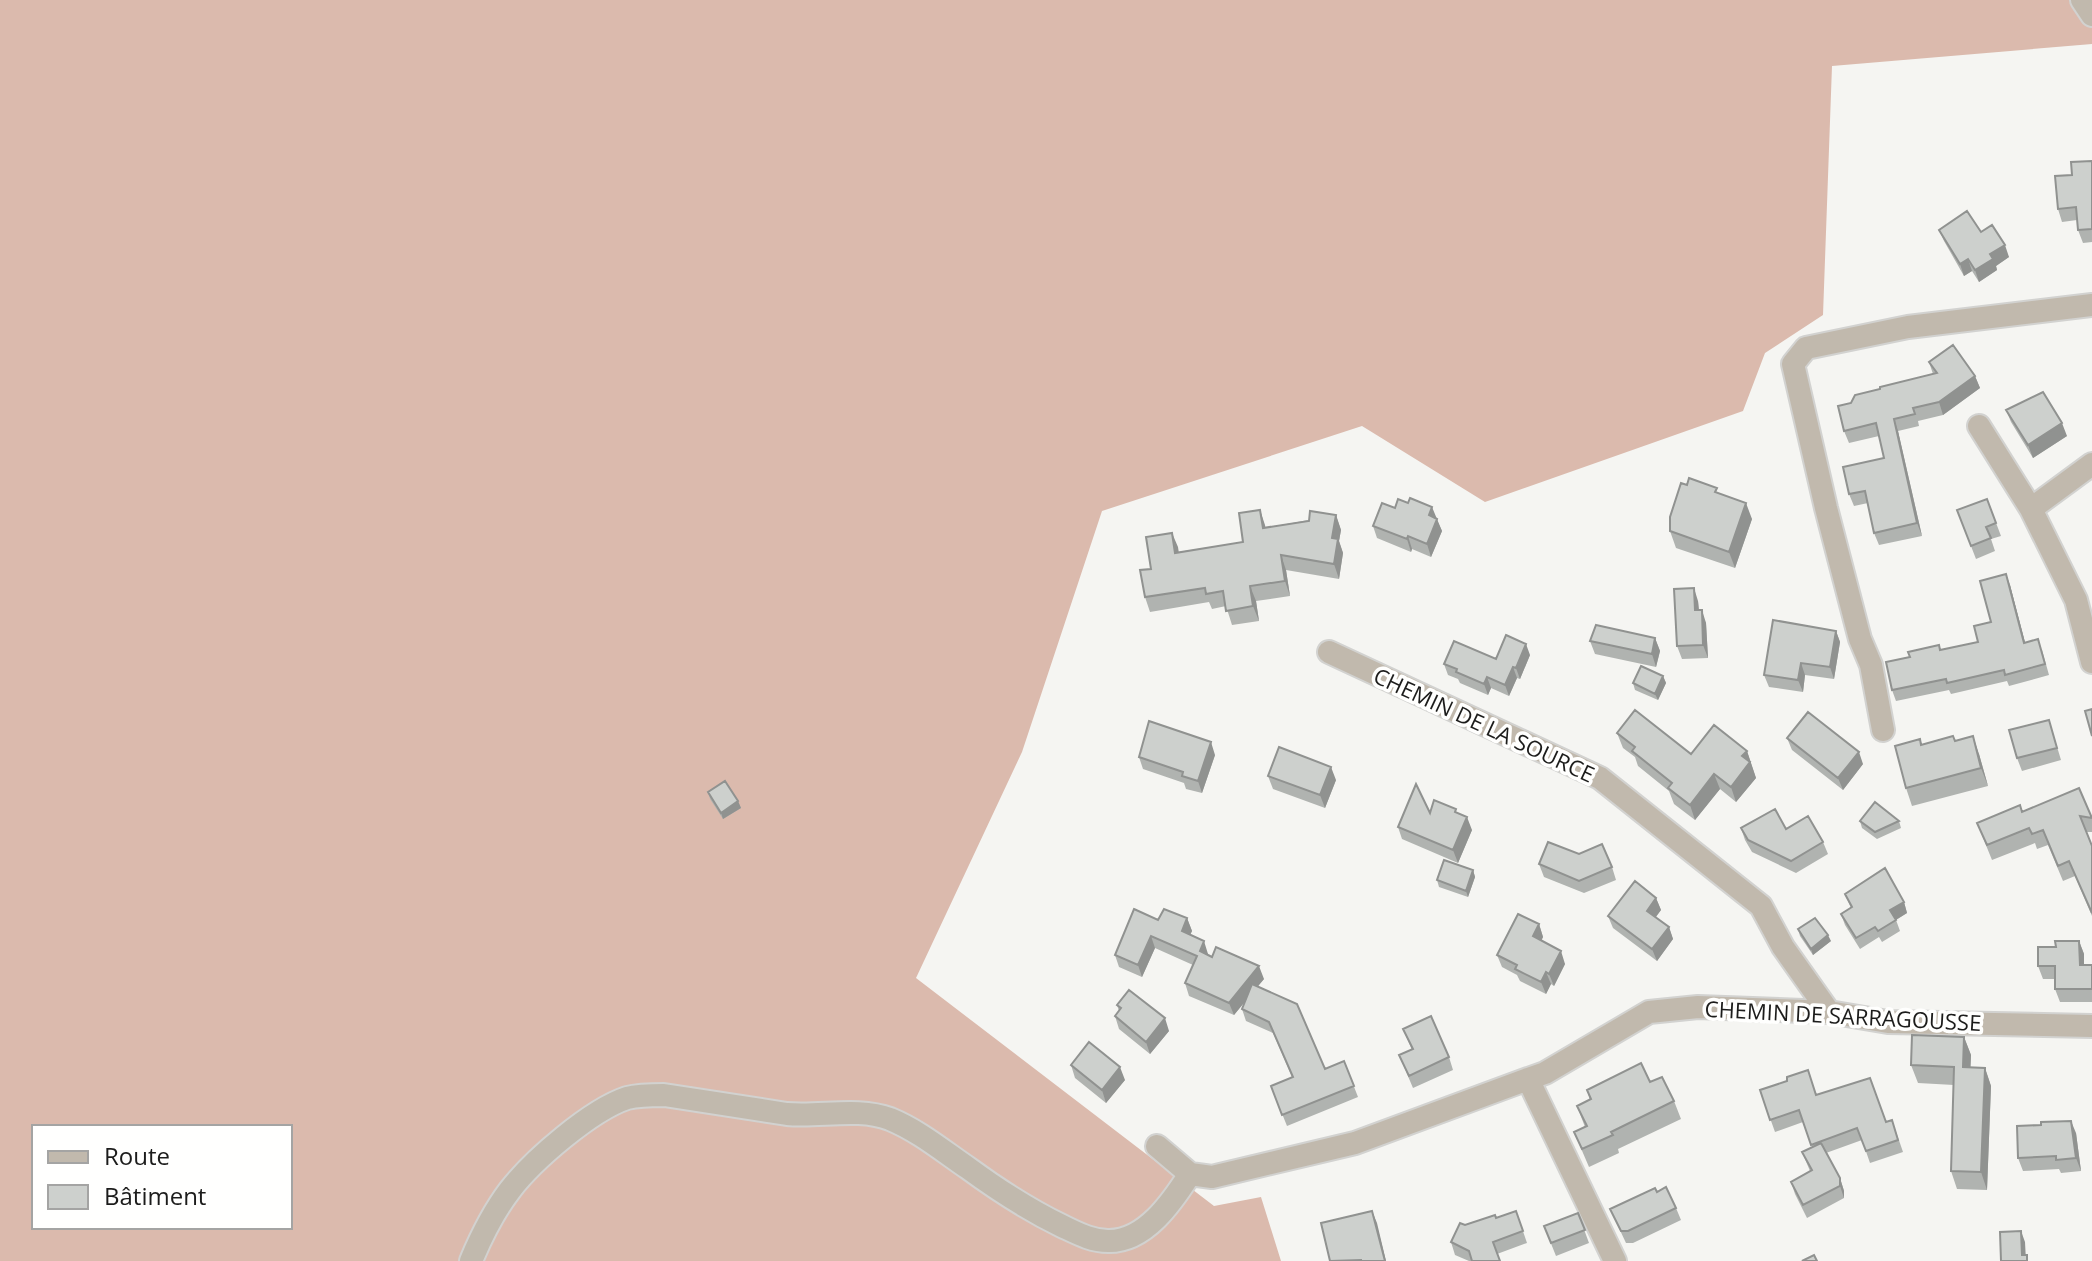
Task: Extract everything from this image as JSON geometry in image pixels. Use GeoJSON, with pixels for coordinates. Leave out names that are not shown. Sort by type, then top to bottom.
{"type":"FeatureCollection","features":[{"type":"Feature","properties":{"kind":"street"},"geometry":{"type":"LineString","coordinates":[[2082,0],[2092,15]]}},
{"type":"Feature","properties":{"kind":"street"},"geometry":{"type":"LineString","coordinates":[[1883,730],[1871,665],[1860,639],[1826,508],[1793,364],[1806,348],[1908,327],[2092,305]]}},
{"type":"Feature","properties":{"kind":"street"},"geometry":{"type":"LineString","coordinates":[[1979,426],[2031,509],[2076,600],[2092,662]]}},
{"type":"Feature","properties":{"kind":"street"},"geometry":{"type":"LineString","coordinates":[[2031,509],[2092,464]]}},
{"type":"Feature","properties":{"kind":"street","name":"CHEMIN DE LA SOURCE"},"geometry":{"type":"LineString","coordinates":[[1329,652],[1600,778],[1761,906],[1783,947],[1829,1012]]}},
{"type":"Feature","properties":{"kind":"street","name":"CHEMIN DE SARRAGOUSSE"},"geometry":{"type":"LineString","coordinates":[[1190,1174],[1212,1177],[1355,1143],[1545,1073],[1649,1012],[1698,1007],[1829,1012],[1888,1022],[2092,1026]]}},
{"type":"Feature","properties":{"kind":"street"},"geometry":{"type":"LineString","coordinates":[[1528,1079],[1615,1261]]}},
{"type":"Feature","properties":{"kind":"street"},"geometry":{"type":"LineString","coordinates":[[471,1261],[497,1210],[530,1168],[580,1125],[604,1109],[644,1095],[664,1095],[804,1116],[868,1113],[890,1119],[919,1133],[1039,1215],[1088,1238],[1110,1242],[1128,1237],[1149,1225],[1170,1204],[1190,1174],[1157,1146]]}},
{"type":"Feature","properties":{"kind":"shaded area"},"geometry":{"type":"Polygon","coordinates":[[[0,0],[2092,0],[2092,44],[1832,66],[1823,315],[1765,353],[1743,411],[1485,502],[1362,426],[1102,511],[1022,752],[916,978],[1214,1206],[1261,1197],[1281,1261],[0,1261],[0,0]]]}},
{"type":"Feature","properties":{"kind":"building"},"geometry":{"type":"Polygon","coordinates":[[[2092,161],[2092,229],[2078,230],[2076,207],[2058,209],[2055,176],[2072,175],[2071,162],[2092,161]]]}},
{"type":"Feature","properties":{"kind":"building"},"geometry":{"type":"Polygon","coordinates":[[[1967,211],[1981,232],[1992,225],[2005,245],[1990,254],[1993,259],[1975,270],[1968,259],[1960,264],[1939,230],[1967,211]]]}},
{"type":"Feature","properties":{"kind":"building"},"geometry":{"type":"Polygon","coordinates":[[[1953,345],[1975,376],[1939,402],[1913,408],[1915,414],[1894,419],[1917,523],[1874,533],[1865,491],[1849,494],[1843,467],[1884,458],[1876,423],[1844,431],[1838,406],[1851,403],[1855,395],[1937,373],[1929,362],[1953,345]]]}},
{"type":"Feature","properties":{"kind":"building"},"geometry":{"type":"Polygon","coordinates":[[[2043,392],[2062,423],[2028,445],[2006,410],[2043,392]]]}},
{"type":"Feature","properties":{"kind":"building"},"geometry":{"type":"Polygon","coordinates":[[[1689,478],[1746,503],[1729,552],[1670,531],[1670,517],[1681,483],[1687,485],[1689,478]]]}},
{"type":"Feature","properties":{"kind":"building"},"geometry":{"type":"Polygon","coordinates":[[[1410,498],[1432,507],[1429,515],[1437,519],[1427,544],[1373,526],[1382,503],[1395,508],[1398,499],[1408,503],[1410,498]]]}},
{"type":"Feature","properties":{"kind":"building"},"geometry":{"type":"Polygon","coordinates":[[[1987,499],[1996,523],[1986,527],[1991,538],[1971,546],[1957,510],[1987,499]]]}},
{"type":"Feature","properties":{"kind":"building"},"geometry":{"type":"Polygon","coordinates":[[[1260,510],[1263,528],[1309,521],[1310,511],[1336,515],[1332,538],[1338,539],[1334,564],[1281,555],[1285,581],[1250,586],[1253,606],[1226,611],[1223,591],[1206,594],[1205,588],[1145,597],[1140,570],[1151,569],[1146,537],[1172,533],[1175,553],[1243,542],[1239,513],[1260,510]]]}},
{"type":"Feature","properties":{"kind":"building"},"geometry":{"type":"Polygon","coordinates":[[[2006,574],[2024,643],[2038,639],[2045,664],[2005,675],[2004,670],[1947,683],[1946,679],[1892,690],[1886,662],[1910,657],[1908,652],[1939,645],[1940,650],[1978,642],[1974,626],[1991,622],[1980,581],[2006,574]]]}},
{"type":"Feature","properties":{"kind":"building"},"geometry":{"type":"Polygon","coordinates":[[[1694,588],[1695,610],[1702,610],[1703,645],[1677,646],[1674,589],[1694,588]]]}},
{"type":"Feature","properties":{"kind":"building"},"geometry":{"type":"Polygon","coordinates":[[[1773,620],[1836,631],[1830,667],[1801,663],[1798,680],[1764,675],[1773,620]]]}},
{"type":"Feature","properties":{"kind":"building"},"geometry":{"type":"Polygon","coordinates":[[[1596,625],[1655,638],[1652,654],[1590,641],[1596,625]]]}},
{"type":"Feature","properties":{"kind":"building"},"geometry":{"type":"Polygon","coordinates":[[[1506,635],[1526,644],[1505,685],[1487,677],[1484,684],[1444,664],[1454,641],[1496,659],[1506,635]]]}},
{"type":"Feature","properties":{"kind":"building"},"geometry":{"type":"Polygon","coordinates":[[[1641,666],[1663,676],[1655,694],[1633,683],[1641,666]]]}},
{"type":"Feature","properties":{"kind":"building"},"geometry":{"type":"Polygon","coordinates":[[[2092,709],[2092,736],[2085,711],[2092,709]]]}},
{"type":"Feature","properties":{"kind":"building"},"geometry":{"type":"Polygon","coordinates":[[[1635,710],[1691,754],[1714,725],[1747,751],[1742,756],[1750,762],[1731,787],[1714,774],[1690,805],[1668,788],[1672,783],[1632,751],[1635,747],[1617,733],[1635,710]]]}},
{"type":"Feature","properties":{"kind":"building"},"geometry":{"type":"Polygon","coordinates":[[[1808,712],[1859,752],[1838,778],[1787,738],[1808,712]]]}},
{"type":"Feature","properties":{"kind":"building"},"geometry":{"type":"Polygon","coordinates":[[[2049,720],[2057,748],[2017,758],[2009,730],[2049,720]]]}},
{"type":"Feature","properties":{"kind":"building"},"geometry":{"type":"Polygon","coordinates":[[[1149,721],[1211,742],[1198,781],[1182,776],[1183,772],[1139,757],[1149,721]]]}},
{"type":"Feature","properties":{"kind":"building"},"geometry":{"type":"Polygon","coordinates":[[[1953,736],[1955,741],[1973,736],[1981,768],[1906,788],[1895,746],[1920,739],[1921,745],[1953,736]]]}},
{"type":"Feature","properties":{"kind":"building"},"geometry":{"type":"Polygon","coordinates":[[[1279,747],[1331,767],[1320,795],[1268,776],[1279,747]]]}},
{"type":"Feature","properties":{"kind":"building"},"geometry":{"type":"Polygon","coordinates":[[[725,781],[738,801],[721,813],[708,792],[725,781]]]}},
{"type":"Feature","properties":{"kind":"building"},"geometry":{"type":"Polygon","coordinates":[[[1416,784],[1430,813],[1434,800],[1467,817],[1453,850],[1398,827],[1416,784]]]}},
{"type":"Feature","properties":{"kind":"building"},"geometry":{"type":"Polygon","coordinates":[[[2079,788],[2092,818],[2080,816],[2092,846],[2092,913],[2069,861],[2058,866],[2043,830],[2032,834],[2029,828],[1987,845],[1977,823],[2020,805],[2022,812],[2079,788]]]}},
{"type":"Feature","properties":{"kind":"building"},"geometry":{"type":"Polygon","coordinates":[[[1875,802],[1899,821],[1875,832],[1860,821],[1875,802]]]}},
{"type":"Feature","properties":{"kind":"building"},"geometry":{"type":"Polygon","coordinates":[[[1775,809],[1786,829],[1808,816],[1823,842],[1791,861],[1748,840],[1741,828],[1775,809]]]}},
{"type":"Feature","properties":{"kind":"building"},"geometry":{"type":"Polygon","coordinates":[[[1548,842],[1579,854],[1602,844],[1612,867],[1579,881],[1539,864],[1548,842]]]}},
{"type":"Feature","properties":{"kind":"building"},"geometry":{"type":"Polygon","coordinates":[[[1444,860],[1473,870],[1466,891],[1437,880],[1444,860]]]}},
{"type":"Feature","properties":{"kind":"building"},"geometry":{"type":"Polygon","coordinates":[[[1885,868],[1904,902],[1890,910],[1896,920],[1878,931],[1875,927],[1856,938],[1841,914],[1852,907],[1845,894],[1885,868]]]}},
{"type":"Feature","properties":{"kind":"building"},"geometry":{"type":"Polygon","coordinates":[[[1635,881],[1656,898],[1647,911],[1669,927],[1652,949],[1608,916],[1635,881]]]}},
{"type":"Feature","properties":{"kind":"building"},"geometry":{"type":"Polygon","coordinates":[[[1134,909],[1158,920],[1164,909],[1187,918],[1182,931],[1204,941],[1200,951],[1212,957],[1216,947],[1259,966],[1229,1003],[1185,983],[1197,956],[1151,936],[1138,965],[1115,955],[1134,909]]]}},
{"type":"Feature","properties":{"kind":"building"},"geometry":{"type":"Polygon","coordinates":[[[1518,914],[1539,924],[1533,936],[1561,951],[1541,982],[1515,969],[1517,965],[1497,955],[1518,914]]]}},
{"type":"Feature","properties":{"kind":"building"},"geometry":{"type":"Polygon","coordinates":[[[1815,918],[1828,935],[1811,949],[1798,929],[1815,918]]]}},
{"type":"Feature","properties":{"kind":"building"},"geometry":{"type":"Polygon","coordinates":[[[2055,941],[2079,941],[2080,965],[2092,965],[2092,989],[2055,989],[2055,966],[2038,966],[2038,947],[2056,947],[2055,941]]]}},
{"type":"Feature","properties":{"kind":"building"},"geometry":{"type":"Polygon","coordinates":[[[1252,984],[1297,1004],[1325,1069],[1344,1061],[1354,1086],[1282,1115],[1271,1086],[1293,1077],[1269,1022],[1242,1009],[1252,984]]]}},
{"type":"Feature","properties":{"kind":"building"},"geometry":{"type":"Polygon","coordinates":[[[1129,990],[1165,1018],[1146,1042],[1115,1016],[1121,1008],[1117,1005],[1129,990]]]}},
{"type":"Feature","properties":{"kind":"building"},"geometry":{"type":"Polygon","coordinates":[[[1431,1016],[1449,1057],[1409,1076],[1399,1055],[1413,1049],[1403,1029],[1431,1016]]]}},
{"type":"Feature","properties":{"kind":"building"},"geometry":{"type":"Polygon","coordinates":[[[1912,1035],[1964,1037],[1963,1067],[1985,1068],[1981,1172],[1951,1171],[1954,1067],[1911,1065],[1912,1035]]]}},
{"type":"Feature","properties":{"kind":"building"},"geometry":{"type":"Polygon","coordinates":[[[1089,1042],[1120,1067],[1102,1090],[1071,1065],[1089,1042]]]}},
{"type":"Feature","properties":{"kind":"building"},"geometry":{"type":"Polygon","coordinates":[[[1641,1063],[1650,1082],[1662,1077],[1674,1101],[1582,1149],[1574,1132],[1587,1126],[1577,1106],[1591,1099],[1587,1090],[1641,1063]]]}},
{"type":"Feature","properties":{"kind":"building"},"geometry":{"type":"Polygon","coordinates":[[[1808,1070],[1816,1095],[1870,1078],[1886,1122],[1892,1120],[1898,1140],[1866,1151],[1857,1128],[1811,1145],[1799,1110],[1770,1120],[1760,1090],[1808,1070]]]}},
{"type":"Feature","properties":{"kind":"building"},"geometry":{"type":"Polygon","coordinates":[[[2071,1121],[2076,1158],[2018,1158],[2017,1126],[2071,1121]]]}},
{"type":"Feature","properties":{"kind":"building"},"geometry":{"type":"Polygon","coordinates":[[[1821,1143],[1840,1178],[1840,1186],[1803,1205],[1791,1182],[1812,1170],[1802,1152],[1821,1143]]]}},
{"type":"Feature","properties":{"kind":"building"},"geometry":{"type":"Polygon","coordinates":[[[1666,1187],[1676,1208],[1628,1231],[1621,1231],[1610,1209],[1655,1188],[1657,1192],[1666,1187]]]}},
{"type":"Feature","properties":{"kind":"building"},"geometry":{"type":"Polygon","coordinates":[[[1372,1211],[1385,1261],[1330,1261],[1321,1223],[1372,1211]]]}},
{"type":"Feature","properties":{"kind":"building"},"geometry":{"type":"Polygon","coordinates":[[[1516,1211],[1523,1231],[1493,1242],[1500,1261],[1472,1261],[1469,1251],[1451,1242],[1460,1223],[1465,1225],[1516,1211]]]}},
{"type":"Feature","properties":{"kind":"building"},"geometry":{"type":"Polygon","coordinates":[[[1578,1213],[1585,1230],[1551,1243],[1544,1226],[1578,1213]]]}},
{"type":"Feature","properties":{"kind":"building"},"geometry":{"type":"Polygon","coordinates":[[[2021,1231],[2022,1255],[2027,1255],[2027,1261],[2001,1261],[2000,1232],[2021,1231]]]}},
{"type":"Feature","properties":{"kind":"building"},"geometry":{"type":"Polygon","coordinates":[[[1814,1255],[1817,1261],[1802,1261],[1814,1255]]]}}]}
